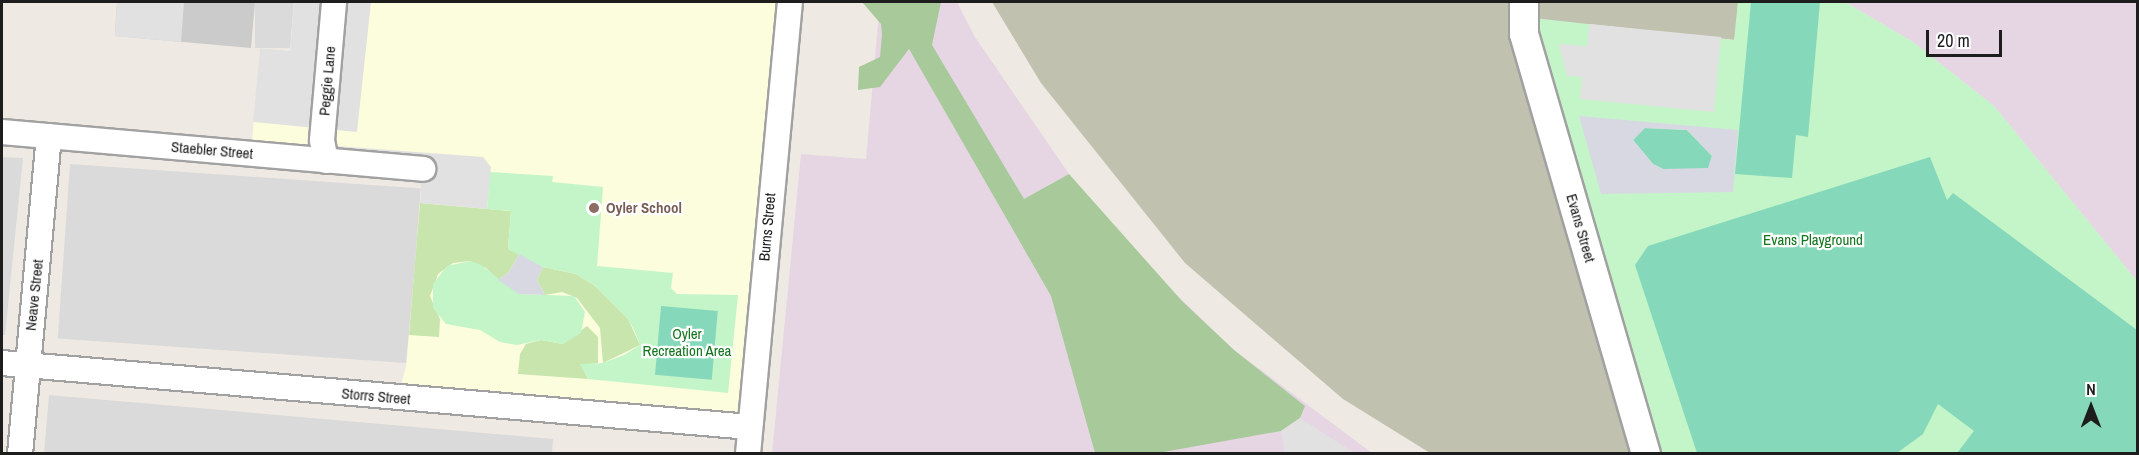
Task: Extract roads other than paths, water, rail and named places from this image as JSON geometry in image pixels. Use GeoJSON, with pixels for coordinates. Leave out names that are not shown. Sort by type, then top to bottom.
{"type":"FeatureCollection","features":[{"type":"Feature","properties":{"kind":"street","name":"Peggie Lane"},"geometry":{"type":"LineString","coordinates":[[326,161],[322,140],[334,2]]}},
{"type":"Feature","properties":{"kind":"street","name":"Burns Street"},"geometry":{"type":"LineString","coordinates":[[748,453],[790,2]]}},
{"type":"Feature","properties":{"kind":"street","name":"Evans Street"},"geometry":{"type":"LineString","coordinates":[[1524,2],[1524,34],[1646,453]]}},
{"type":"Feature","properties":{"kind":"street","name":"Staebler Street"},"geometry":{"type":"LineString","coordinates":[[2,132],[423,169]]}},
{"type":"Feature","properties":{"kind":"street","name":"Neave Street"},"geometry":{"type":"LineString","coordinates":[[20,453],[49,136]]}},
{"type":"Feature","properties":{"kind":"street","name":"Storrs Street"},"geometry":{"type":"LineString","coordinates":[[2,363],[27,367],[750,427]]}},
{"type":"Feature","properties":{"kind":"place","name":"Oyler School"},"geometry":{"type":"Point","coordinates":[594,208]}},
{"type":"Feature","properties":{"kind":"park label","name":"Evans Playground"},"geometry":{"type":"Point","coordinates":[1813,240]}},
{"type":"Feature","properties":{"kind":"park label","name":"Oyler Recreation Area"},"geometry":{"type":"Point","coordinates":[687,342]}}]}
